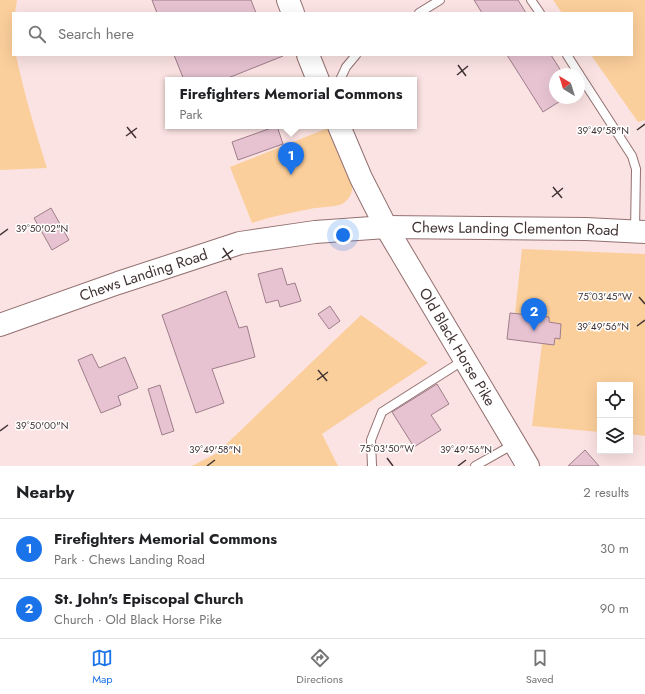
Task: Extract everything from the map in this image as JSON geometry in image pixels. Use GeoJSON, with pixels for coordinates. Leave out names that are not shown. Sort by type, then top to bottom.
{"type":"FeatureCollection","features":[{"type":"Feature","properties":{"kind":"main road"},"geometry":{"type":"LineString","coordinates":[[288,0],[293,12]]}},
{"type":"Feature","properties":{"kind":"main road"},"geometry":{"type":"LineString","coordinates":[[308,56],[317,77]]}},
{"type":"Feature","properties":{"kind":"main road","name":"Old Black Horse Pike"},"geometry":{"type":"LineString","coordinates":[[340,129],[361,178],[386,227],[528,466]]}},
{"type":"Feature","properties":{"kind":"main road","name":"Chews Landing Clementon Road"},"geometry":{"type":"LineString","coordinates":[[386,227],[586,229],[640,232]]}},
{"type":"Feature","properties":{"kind":"main road","name":"Chews Landing Road"},"geometry":{"type":"LineString","coordinates":[[0,325],[118,283],[240,243],[315,232],[386,227]]}},
{"type":"Feature","properties":{"kind":"lane"},"geometry":{"type":"LineString","coordinates":[[421,12],[440,0]]}},
{"type":"Feature","properties":{"kind":"lane"},"geometry":{"type":"LineString","coordinates":[[531,0],[539,12]]}},
{"type":"Feature","properties":{"kind":"lane"},"geometry":{"type":"LineString","coordinates":[[341,77],[346,67],[355,56]]}},
{"type":"Feature","properties":{"kind":"lane"},"geometry":{"type":"LineString","coordinates":[[568,56],[575,68]]}},
{"type":"Feature","properties":{"kind":"lane"},"geometry":{"type":"LineString","coordinates":[[585,83],[632,156],[636,169],[640,232]]}},
{"type":"Feature","properties":{"kind":"lane"},"geometry":{"type":"LineString","coordinates":[[372,466],[371,440],[382,412],[465,360]]}},
{"type":"Feature","properties":{"kind":"lane"},"geometry":{"type":"LineString","coordinates":[[475,466],[515,443]]}},
{"type":"Feature","properties":{"kind":"shaded area"},"geometry":{"type":"Polygon","coordinates":[[[0,0],[17,0],[15,12],[12,12],[12,56],[16,56],[30,112],[47,168],[0,170],[0,0]]]}},
{"type":"Feature","properties":{"kind":"shaded area"},"geometry":{"type":"Polygon","coordinates":[[[553,0],[645,0],[645,120],[638,122],[592,56],[633,56],[633,12],[561,12],[553,0]]]}},
{"type":"Feature","properties":{"kind":"shaded area"},"geometry":{"type":"Polygon","coordinates":[[[328,129],[352,183],[352,192],[348,200],[339,205],[315,208],[252,223],[230,167],[328,129]]]}},
{"type":"Feature","properties":{"kind":"shaded area"},"geometry":{"type":"Polygon","coordinates":[[[522,249],[645,254],[645,436],[633,434],[633,382],[597,382],[597,432],[532,426],[542,343],[554,345],[555,338],[560,339],[561,324],[549,322],[549,317],[515,313],[522,249]]]}},
{"type":"Feature","properties":{"kind":"shaded area"},"geometry":{"type":"Polygon","coordinates":[[[361,315],[428,363],[322,434],[338,466],[192,466],[217,453],[361,315]]]}},
{"type":"Feature","properties":{"kind":"building"},"geometry":{"type":"Polygon","coordinates":[[[152,0],[251,0],[256,12],[157,12],[152,0]]]}},
{"type":"Feature","properties":{"kind":"building"},"geometry":{"type":"Polygon","coordinates":[[[474,0],[518,0],[525,12],[481,12],[474,0]]]}},
{"type":"Feature","properties":{"kind":"building"},"geometry":{"type":"Polygon","coordinates":[[[174,56],[283,56],[230,77],[183,77],[174,56]]]}},
{"type":"Feature","properties":{"kind":"building"},"geometry":{"type":"Polygon","coordinates":[[[508,56],[552,56],[559,68],[549,68],[549,104],[556,104],[543,112],[508,56]]]}},
{"type":"Feature","properties":{"kind":"building"},"geometry":{"type":"Polygon","coordinates":[[[269,129],[278,129],[283,144],[238,160],[232,142],[269,129]]]}},
{"type":"Feature","properties":{"kind":"building"},"geometry":{"type":"Polygon","coordinates":[[[51,208],[69,240],[52,250],[34,218],[51,208]]]}},
{"type":"Feature","properties":{"kind":"building"},"geometry":{"type":"Polygon","coordinates":[[[282,268],[287,285],[295,283],[301,301],[280,307],[278,300],[266,303],[258,274],[282,268]]]}},
{"type":"Feature","properties":{"kind":"building"},"geometry":{"type":"Polygon","coordinates":[[[226,291],[239,328],[247,326],[255,357],[212,369],[224,403],[196,413],[162,315],[226,291]]]}},
{"type":"Feature","properties":{"kind":"building"},"geometry":{"type":"Polygon","coordinates":[[[330,306],[340,321],[329,329],[318,314],[330,306]]]}},
{"type":"Feature","properties":{"kind":"building"},"geometry":{"type":"Polygon","coordinates":[[[510,313],[549,317],[549,322],[561,324],[560,339],[555,338],[554,345],[507,339],[510,313]]]}},
{"type":"Feature","properties":{"kind":"building"},"geometry":{"type":"Polygon","coordinates":[[[92,354],[99,368],[125,357],[138,388],[118,396],[121,405],[101,413],[78,360],[92,354]]]}},
{"type":"Feature","properties":{"kind":"building"},"geometry":{"type":"Polygon","coordinates":[[[437,384],[449,404],[431,415],[441,430],[414,447],[392,412],[437,384]]]}},
{"type":"Feature","properties":{"kind":"building"},"geometry":{"type":"Polygon","coordinates":[[[160,385],[174,431],[162,435],[148,389],[160,385]]]}},
{"type":"Feature","properties":{"kind":"building"},"geometry":{"type":"Polygon","coordinates":[[[585,450],[599,466],[568,466],[585,450]]]}},
{"type":"Feature","properties":{"kind":"place","name":"Firefighters Memorial Commons"},"geometry":{"type":"Point","coordinates":[291,175]}},
{"type":"Feature","properties":{"kind":"place","name":"St. John's Episcopal Church"},"geometry":{"type":"Point","coordinates":[534,331]}}]}
